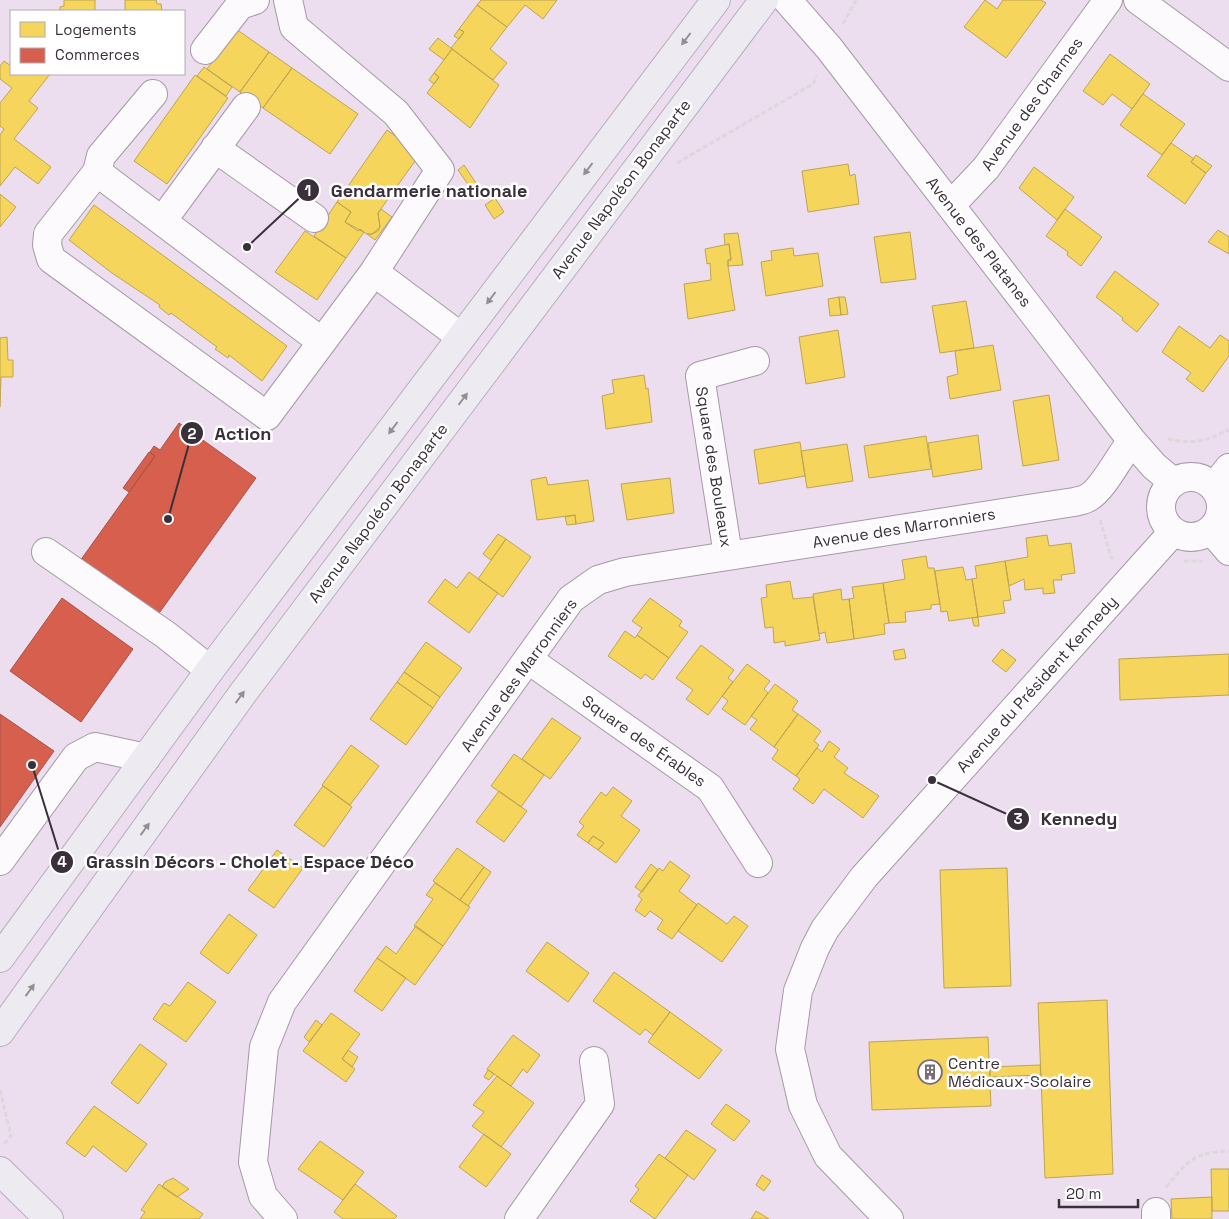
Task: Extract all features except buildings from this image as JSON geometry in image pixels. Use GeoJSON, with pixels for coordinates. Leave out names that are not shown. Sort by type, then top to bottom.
{"type":"FeatureCollection","features":[{"type":"Feature","properties":{"kind":"main road"},"geometry":{"type":"LineString","coordinates":[[0,958],[210,670],[716,0]]}},
{"type":"Feature","properties":{"kind":"main road","name":"Avenue Napoléon Bonaparte"},"geometry":{"type":"LineString","coordinates":[[0,1032],[243,693],[764,0]]}},
{"type":"Feature","properties":{"kind":"main road"},"geometry":{"type":"LineString","coordinates":[[0,936],[30,917]]}},
{"type":"Feature","properties":{"kind":"main road"},"geometry":{"type":"LineString","coordinates":[[0,1171],[49,1219]]}},
{"type":"Feature","properties":{"kind":"street"},"geometry":{"type":"LineString","coordinates":[[205,50],[240,5],[255,0]]}},
{"type":"Feature","properties":{"kind":"street"},"geometry":{"type":"LineString","coordinates":[[153,94],[101,156],[97,172],[48,234],[47,246],[51,259],[267,416],[374,272],[440,170],[396,113],[294,27],[288,0]]}},
{"type":"Feature","properties":{"kind":"street","name":"Avenue des Platanes"},"geometry":{"type":"LineString","coordinates":[[787,0],[829,48],[1132,441],[1154,466],[1173,482]]}},
{"type":"Feature","properties":{"kind":"street","name":"Avenue des Charmes"},"geometry":{"type":"LineString","coordinates":[[951,205],[986,168],[1108,0]]}},
{"type":"Feature","properties":{"kind":"street"},"geometry":{"type":"LineString","coordinates":[[1138,0],[1229,66]]}},
{"type":"Feature","properties":{"kind":"street"},"geometry":{"type":"LineString","coordinates":[[162,221],[246,107]]}},
{"type":"Feature","properties":{"kind":"street"},"geometry":{"type":"LineString","coordinates":[[215,148],[314,218]]}},
{"type":"Feature","properties":{"kind":"street"},"geometry":{"type":"LineString","coordinates":[[97,172],[322,342]]}},
{"type":"Feature","properties":{"kind":"street"},"geometry":{"type":"LineString","coordinates":[[374,272],[461,338]]}},
{"type":"Feature","properties":{"kind":"street","name":"Square des Bouleaux"},"geometry":{"type":"LineString","coordinates":[[728,555],[700,376],[755,361]]}},
{"type":"Feature","properties":{"kind":"street","name":"Avenue des Marronniers"},"geometry":{"type":"LineString","coordinates":[[284,1219],[262,1196],[253,1162],[264,1047],[282,1002],[572,599],[598,580],[625,572],[1074,502],[1089,497],[1103,483],[1118,457],[1132,441]]}},
{"type":"Feature","properties":{"kind":"street"},"geometry":{"type":"LineString","coordinates":[[1188,477],[1221,477],[1220,498],[1222,506],[1217,523],[1211,530],[1193,538],[1173,532],[1162,518],[1160,509],[1165,492],[1173,482],[1188,477]]}},
{"type":"Feature","properties":{"kind":"street"},"geometry":{"type":"LineString","coordinates":[[1211,530],[1229,551]]}},
{"type":"Feature","properties":{"kind":"street","name":"Avenue du Président Kennedy"},"geometry":{"type":"LineString","coordinates":[[889,1219],[828,1156],[803,1105],[790,1049],[798,991],[815,948],[825,929],[864,877],[1173,532]]}},
{"type":"Feature","properties":{"kind":"street"},"geometry":{"type":"LineString","coordinates":[[46,552],[166,635],[210,670]]}},
{"type":"Feature","properties":{"kind":"street","name":"Square des Érables"},"geometry":{"type":"LineString","coordinates":[[529,660],[710,788],[758,863]]}},
{"type":"Feature","properties":{"kind":"street"},"geometry":{"type":"LineString","coordinates":[[0,861],[76,757],[95,747],[146,758]]}},
{"type":"Feature","properties":{"kind":"street"},"geometry":{"type":"LineString","coordinates":[[519,1219],[600,1104],[594,1061]]}},
{"type":"Feature","properties":{"kind":"path"},"geometry":{"type":"LineString","coordinates":[[673,165],[813,84],[829,48],[856,0]]}},
{"type":"Feature","properties":{"kind":"path"},"geometry":{"type":"LineString","coordinates":[[0,1090],[11,1136],[0,1148]]}},
{"type":"Feature","properties":{"kind":"path"},"geometry":{"type":"LineString","coordinates":[[1156,1215],[1158,1197],[1189,1160],[1207,1152],[1229,1151]]}},
{"type":"Feature","properties":{"kind":"place","name":"Gendarmerie nationale"},"geometry":{"type":"Point","coordinates":[247,247]}},
{"type":"Feature","properties":{"kind":"place","name":"Action"},"geometry":{"type":"Point","coordinates":[168,519]}},
{"type":"Feature","properties":{"kind":"place","name":"Grassin Décors - Cholet - Espace Déco"},"geometry":{"type":"Point","coordinates":[32,765]}},
{"type":"Feature","properties":{"kind":"place","name":"Kennedy"},"geometry":{"type":"Point","coordinates":[932,780]}},
{"type":"Feature","properties":{"kind":"place","name":"Centre Médicaux-Scolaire"},"geometry":{"type":"Point","coordinates":[930,1072]}}]}
